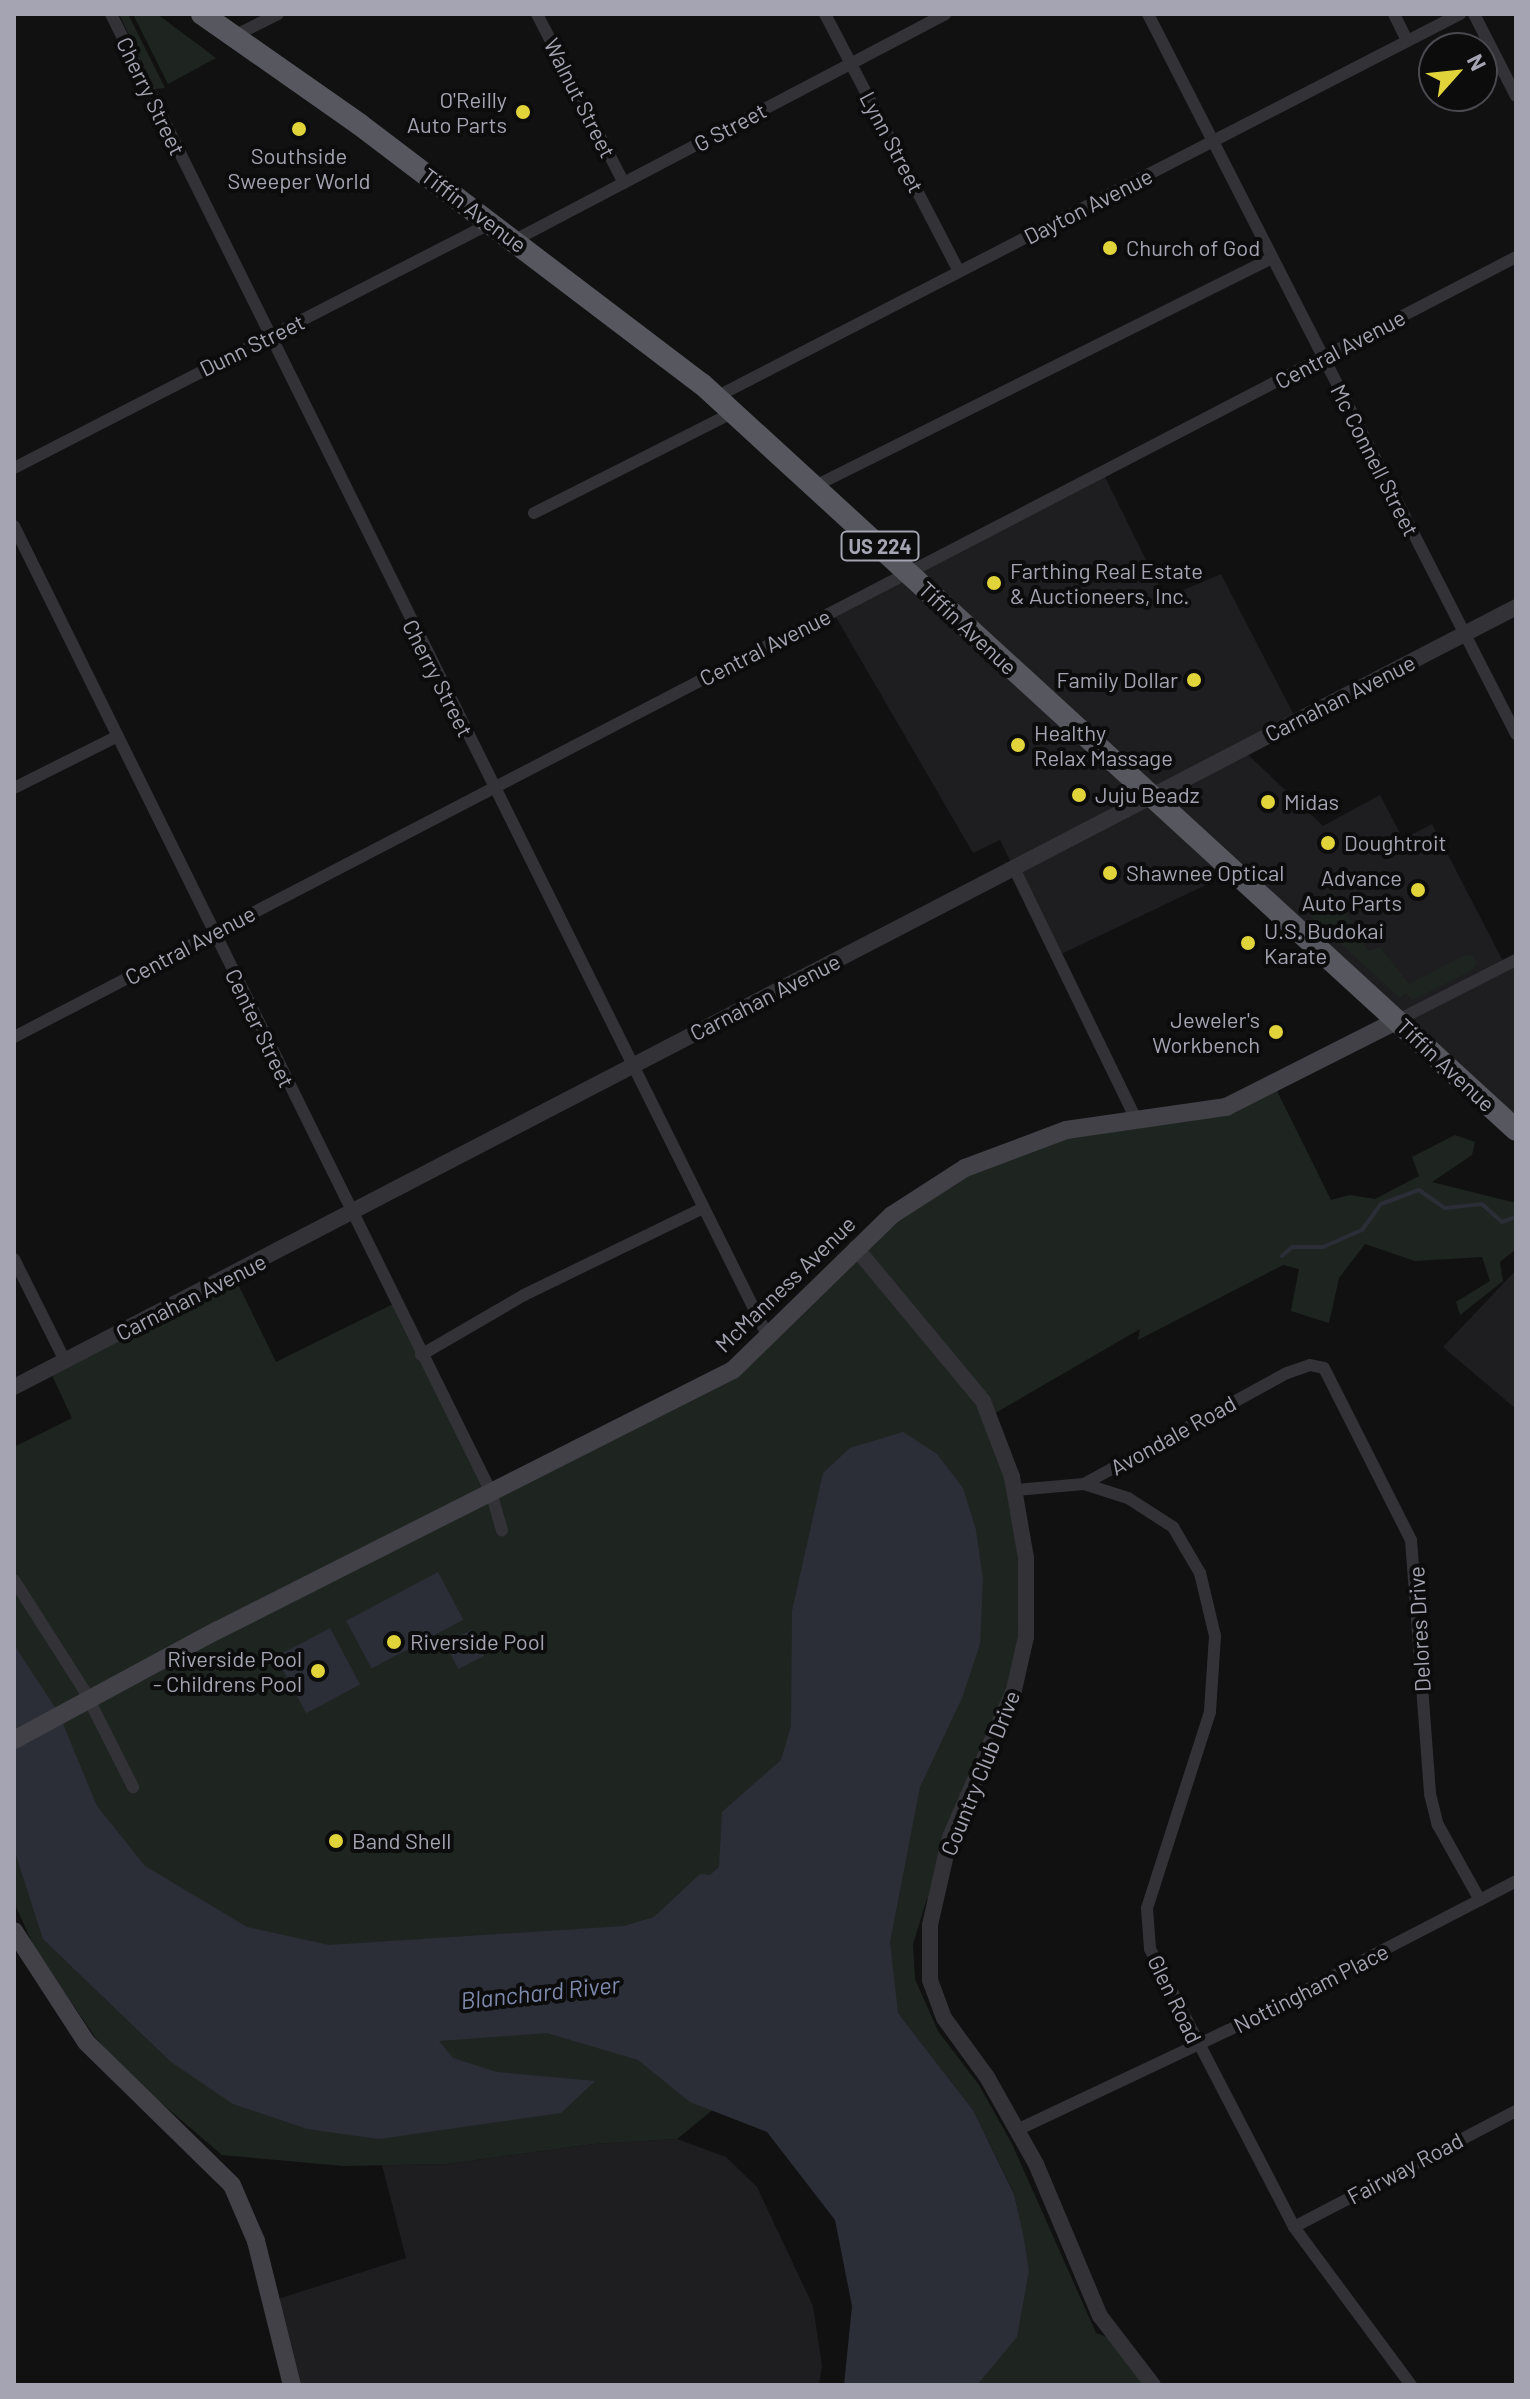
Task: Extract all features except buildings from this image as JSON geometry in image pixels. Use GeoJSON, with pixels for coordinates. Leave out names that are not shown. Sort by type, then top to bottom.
{"type":"FeatureCollection","features":[{"type":"Feature","properties":{"kind":"highway","name":"Tiffin Avenue"},"geometry":{"type":"LineString","coordinates":[[202,14],[515,240],[734,412],[1516,1130]]}},
{"type":"Feature","properties":{"kind":"main road","name":"McManness Avenue"},"geometry":{"type":"LineString","coordinates":[[14,1740],[99,1692],[733,1370],[769,1339],[856,1248],[909,1202],[984,1159],[1066,1130],[1226,1107],[1398,1020]]}},
{"type":"Feature","properties":{"kind":"main road"},"geometry":{"type":"LineString","coordinates":[[14,1931],[58,2005],[107,2067],[232,2185],[256,2241],[292,2385]]}},
{"type":"Feature","properties":{"kind":"street","name":"Cherry Street"},"geometry":{"type":"LineString","coordinates":[[111,14],[769,1339]]}},
{"type":"Feature","properties":{"kind":"street"},"geometry":{"type":"LineString","coordinates":[[234,36],[278,14]]}},
{"type":"Feature","properties":{"kind":"street","name":"Walnut Street"},"geometry":{"type":"LineString","coordinates":[[537,14],[624,183]]}},
{"type":"Feature","properties":{"kind":"street","name":"Lynn Street"},"geometry":{"type":"LineString","coordinates":[[825,14],[959,271]]}},
{"type":"Feature","properties":{"kind":"street","name":"G Street"},"geometry":{"type":"LineString","coordinates":[[515,240],[945,14]]}},
{"type":"Feature","properties":{"kind":"street","name":"Mc Connell Street"},"geometry":{"type":"LineString","coordinates":[[1148,14],[1516,734]]}},
{"type":"Feature","properties":{"kind":"street"},"geometry":{"type":"LineString","coordinates":[[1394,14],[1407,41]]}},
{"type":"Feature","properties":{"kind":"street","name":"Dayton Avenue"},"geometry":{"type":"LineString","coordinates":[[716,397],[1460,14]]}},
{"type":"Feature","properties":{"kind":"street"},"geometry":{"type":"LineString","coordinates":[[1474,14],[1516,96]]}},
{"type":"Feature","properties":{"kind":"street","name":"Dunn Street"},"geometry":{"type":"LineString","coordinates":[[14,468],[491,223]]}},
{"type":"Feature","properties":{"kind":"street","name":"Central Avenue"},"geometry":{"type":"LineString","coordinates":[[14,1037],[1516,257]]}},
{"type":"Feature","properties":{"kind":"street"},"geometry":{"type":"LineString","coordinates":[[815,486],[1272,258]]}},
{"type":"Feature","properties":{"kind":"street"},"geometry":{"type":"LineString","coordinates":[[534,513],[734,412]]}},
{"type":"Feature","properties":{"kind":"street","name":"Center Street"},"geometry":{"type":"LineString","coordinates":[[14,526],[351,1214],[491,1492],[502,1530]]}},
{"type":"Feature","properties":{"kind":"street","name":"Carnahan Avenue"},"geometry":{"type":"LineString","coordinates":[[14,1387],[1516,607]]}},
{"type":"Feature","properties":{"kind":"street"},"geometry":{"type":"LineString","coordinates":[[14,788],[118,736]]}},
{"type":"Feature","properties":{"kind":"street"},"geometry":{"type":"LineString","coordinates":[[1014,868],[1136,1119]]}},
{"type":"Feature","properties":{"kind":"street","name":"McManness Avenue"},"geometry":{"type":"LineString","coordinates":[[1398,1020],[1516,960]]}},
{"type":"Feature","properties":{"kind":"street"},"geometry":{"type":"LineString","coordinates":[[421,1355],[524,1295],[703,1208]]}},
{"type":"Feature","properties":{"kind":"street","name":"Country Club Drive"},"geometry":{"type":"LineString","coordinates":[[856,1248],[983,1401],[1016,1490],[1026,1558],[1026,1637],[1014,1690],[950,1837],[927,1952],[930,1980],[944,2018],[1017,2130],[1100,2316],[1153,2385]]}},
{"type":"Feature","properties":{"kind":"street"},"geometry":{"type":"LineString","coordinates":[[14,1259],[65,1361]]}},
{"type":"Feature","properties":{"kind":"street","name":"Avondale Road"},"geometry":{"type":"LineString","coordinates":[[1016,1490],[1084,1484],[1287,1373],[1310,1365],[1324,1368]]}},
{"type":"Feature","properties":{"kind":"street","name":"Delores Drive"},"geometry":{"type":"LineString","coordinates":[[1324,1368],[1411,1540],[1430,1794],[1438,1825],[1480,1900]]}},
{"type":"Feature","properties":{"kind":"street","name":"Glen Road"},"geometry":{"type":"LineString","coordinates":[[1084,1484],[1128,1498],[1173,1527],[1200,1573],[1211,1615],[1216,1669],[1210,1712],[1146,1918],[1153,1959],[1294,2227],[1411,2385]]}},
{"type":"Feature","properties":{"kind":"street"},"geometry":{"type":"LineString","coordinates":[[14,1580],[84,1690],[133,1787]]}},
{"type":"Feature","properties":{"kind":"street","name":"Nottingham Place"},"geometry":{"type":"LineString","coordinates":[[1017,2130],[1197,2044],[1516,1881]]}},
{"type":"Feature","properties":{"kind":"street","name":"Fairway Road"},"geometry":{"type":"LineString","coordinates":[[1294,2227],[1516,2111]]}},
{"type":"Feature","properties":{"kind":"shaded area"},"geometry":{"type":"Polygon","coordinates":[[[119,14],[128,14],[165,88],[155,89],[119,14]]]}},
{"type":"Feature","properties":{"kind":"shaded area"},"geometry":{"type":"Polygon","coordinates":[[[133,14],[157,14],[216,58],[168,84],[133,14]]]}},
{"type":"Feature","properties":{"kind":"shaded area"},"geometry":{"type":"Polygon","coordinates":[[[1103,473],[1165,598],[1221,574],[1297,721],[1243,750],[1323,826],[1380,795],[1403,839],[1432,824],[1505,965],[1516,960],[1516,1132],[1233,872],[1057,956],[1000,840],[973,853],[833,612],[1103,473]]]}},
{"type":"Feature","properties":{"kind":"shaded area"},"geometry":{"type":"Polygon","coordinates":[[[1333,891],[1368,951],[1380,947],[1409,984],[1463,956],[1471,954],[1477,963],[1471,971],[1413,1000],[1406,993],[1400,998],[1310,916],[1313,900],[1333,891]]]}},
{"type":"Feature","properties":{"kind":"shaded area"},"geometry":{"type":"Polygon","coordinates":[[[1274,1085],[1331,1200],[1350,1195],[1375,1199],[1419,1176],[1412,1157],[1455,1135],[1475,1142],[1472,1155],[1432,1182],[1516,1203],[1516,1249],[1500,1262],[1503,1281],[1460,1315],[1456,1302],[1490,1281],[1482,1257],[1415,1261],[1365,1244],[1339,1278],[1329,1323],[1291,1311],[1299,1269],[1283,1265],[1138,1340],[1140,1329],[992,1415],[1012,1477],[1026,1637],[936,1897],[927,1899],[913,1944],[915,1979],[938,2031],[979,2085],[1012,2144],[1096,2333],[1117,2341],[1153,2385],[907,2385],[1029,2270],[1014,2193],[973,2110],[898,2013],[791,2046],[677,2139],[593,2144],[447,2164],[344,2166],[222,2155],[131,2077],[95,2037],[34,1947],[14,1902],[14,1447],[72,1418],[49,1369],[234,1276],[276,1362],[395,1303],[491,1492],[733,1370],[856,1248],[1015,1147],[1206,1113],[1274,1085]]]}},
{"type":"Feature","properties":{"kind":"shaded area"},"geometry":{"type":"Polygon","coordinates":[[[1516,1270],[1516,1409],[1443,1347],[1516,1270]]]}},
{"type":"Feature","properties":{"kind":"shaded area"},"geometry":{"type":"Polygon","coordinates":[[[677,2139],[726,2157],[757,2187],[813,2306],[822,2366],[819,2385],[292,2385],[272,2301],[406,2258],[382,2165],[447,2164],[593,2144],[677,2139]]]}},
{"type":"Feature","properties":{"kind":"water","name":"Blanchard River"},"geometry":{"type":"Polygon","coordinates":[[[903,1432],[937,1454],[963,1488],[976,1530],[983,1580],[980,1644],[962,1698],[920,1787],[890,1942],[898,2013],[973,2110],[1014,2194],[1023,2234],[1029,2270],[1017,2337],[977,2385],[844,2385],[852,2306],[835,2220],[767,2132],[690,2102],[638,2060],[547,2033],[439,2041],[453,2058],[497,2072],[595,2081],[561,2113],[379,2139],[307,2129],[233,2104],[171,2062],[43,1939],[14,1849],[14,1645],[58,1712],[97,1806],[145,1866],[247,1927],[329,1945],[624,1926],[654,1917],[700,1874],[710,1875],[719,1867],[722,1812],[781,1760],[791,1726],[792,1611],[823,1473],[850,1448],[903,1432]]]}},
{"type":"Feature","properties":{"kind":"water"},"geometry":{"type":"Polygon","coordinates":[[[438,1572],[463,1620],[372,1669],[346,1621],[438,1572]]]}},
{"type":"Feature","properties":{"kind":"water","name":"Riverside Pool - Childrens Pool"},"geometry":{"type":"Polygon","coordinates":[[[330,1628],[360,1685],[306,1713],[276,1657],[330,1628]]]}},
{"type":"Feature","properties":{"kind":"water"},"geometry":{"type":"Polygon","coordinates":[[[471,1630],[484,1656],[458,1669],[445,1643],[471,1630]]]}},
{"type":"Feature","properties":{"kind":"waterway"},"geometry":{"type":"LineString","coordinates":[[1282,1256],[1292,1247],[1323,1247],[1362,1230],[1381,1204],[1419,1190],[1445,1208],[1482,1204],[1502,1222],[1516,1217]]}},
{"type":"Feature","properties":{"kind":"place","name":"O'Reilly Auto Parts"},"geometry":{"type":"Point","coordinates":[523,112]}},
{"type":"Feature","properties":{"kind":"place","name":"Southside Sweeper World"},"geometry":{"type":"Point","coordinates":[299,129]}},
{"type":"Feature","properties":{"kind":"place","name":"Church of God"},"geometry":{"type":"Point","coordinates":[1110,248]}},
{"type":"Feature","properties":{"kind":"place","name":"Farthing Real Estate & Auctioneers, Inc."},"geometry":{"type":"Point","coordinates":[994,583]}},
{"type":"Feature","properties":{"kind":"place","name":"Family Dollar"},"geometry":{"type":"Point","coordinates":[1194,680]}},
{"type":"Feature","properties":{"kind":"place","name":"Healthy Relax Massage"},"geometry":{"type":"Point","coordinates":[1018,745]}},
{"type":"Feature","properties":{"kind":"place","name":"Juju Beadz"},"geometry":{"type":"Point","coordinates":[1079,795]}},
{"type":"Feature","properties":{"kind":"place","name":"Midas"},"geometry":{"type":"Point","coordinates":[1268,802]}},
{"type":"Feature","properties":{"kind":"place","name":"Doughtroit"},"geometry":{"type":"Point","coordinates":[1328,843]}},
{"type":"Feature","properties":{"kind":"place","name":"Shawnee Optical"},"geometry":{"type":"Point","coordinates":[1110,873]}},
{"type":"Feature","properties":{"kind":"place","name":"Advance Auto Parts"},"geometry":{"type":"Point","coordinates":[1418,890]}},
{"type":"Feature","properties":{"kind":"place","name":"U.S. Budokai Karate"},"geometry":{"type":"Point","coordinates":[1248,943]}},
{"type":"Feature","properties":{"kind":"place","name":"Jeweler's Workbench"},"geometry":{"type":"Point","coordinates":[1276,1032]}},
{"type":"Feature","properties":{"kind":"place","name":"Riverside Pool"},"geometry":{"type":"Point","coordinates":[394,1642]}},
{"type":"Feature","properties":{"kind":"place","name":"Riverside Pool - Childrens Pool"},"geometry":{"type":"Point","coordinates":[318,1671]}},
{"type":"Feature","properties":{"kind":"place","name":"Band Shell"},"geometry":{"type":"Point","coordinates":[336,1841]}}]}
